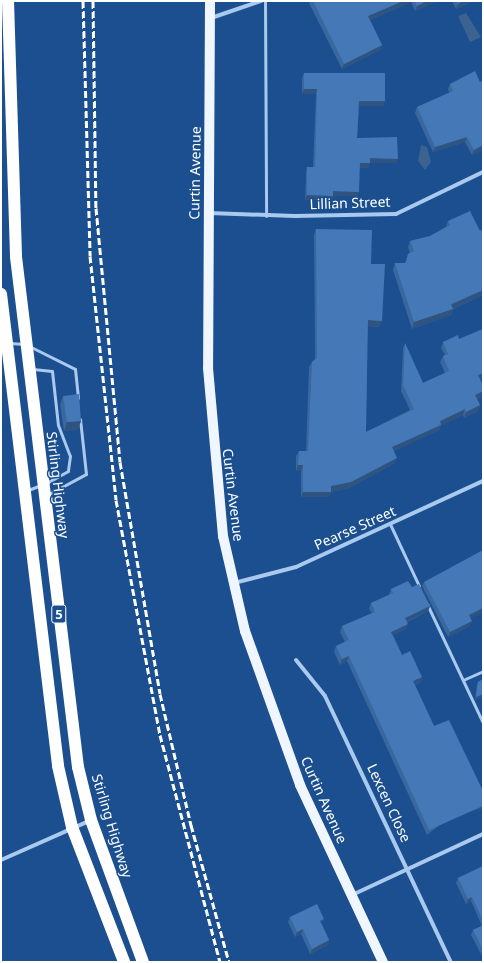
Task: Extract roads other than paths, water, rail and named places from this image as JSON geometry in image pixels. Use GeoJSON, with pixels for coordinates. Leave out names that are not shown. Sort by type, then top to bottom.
{"type":"FeatureCollection","features":[{"type":"Feature","properties":{"kind":"highway","name":"Stirling Highway"},"geometry":{"type":"LineString","coordinates":[[8,1],[12,204],[25,344],[78,767],[91,820],[143,962]]}},
{"type":"Feature","properties":{"kind":"highway","name":"5"},"geometry":{"type":"LineString","coordinates":[[1,294],[6,343],[26,490],[58,766],[72,827],[124,962]]}},
{"type":"Feature","properties":{"kind":"main road","name":"Curtin Avenue"},"geometry":{"type":"LineString","coordinates":[[210,1],[208,213],[211,434],[220,517],[232,584],[262,681],[300,785],[383,962]]}},
{"type":"Feature","properties":{"kind":"street"},"geometry":{"type":"LineString","coordinates":[[210,18],[261,1]]}},
{"type":"Feature","properties":{"kind":"street","name":"Lillian Street"},"geometry":{"type":"LineString","coordinates":[[208,213],[266,216],[396,214],[483,172]]}},
{"type":"Feature","properties":{"kind":"street","name":"Pearse Street"},"geometry":{"type":"LineString","coordinates":[[232,584],[296,567],[483,481]]}},
{"type":"Feature","properties":{"kind":"street","name":"Lexcen Close"},"geometry":{"type":"LineString","coordinates":[[296,660],[325,696],[451,962]]}},
{"type":"Feature","properties":{"kind":"street"},"geometry":{"type":"LineString","coordinates":[[1,860],[72,827],[91,820]]}},
{"type":"Feature","properties":{"kind":"street"},"geometry":{"type":"LineString","coordinates":[[352,896],[483,834]]}},
{"type":"Feature","properties":{"kind":"lane"},"geometry":{"type":"LineString","coordinates":[[265,1],[266,216]]}},
{"type":"Feature","properties":{"kind":"lane"},"geometry":{"type":"LineString","coordinates":[[6,343],[25,344],[75,369],[79,406]]}},
{"type":"Feature","properties":{"kind":"lane"},"geometry":{"type":"LineString","coordinates":[[28,369],[52,371],[58,425],[70,456],[68,471],[43,491]]}},
{"type":"Feature","properties":{"kind":"lane"},"geometry":{"type":"LineString","coordinates":[[26,490],[43,491],[86,474],[80,414]]}},
{"type":"Feature","properties":{"kind":"lane"},"geometry":{"type":"LineString","coordinates":[[390,524],[420,588]]}},
{"type":"Feature","properties":{"kind":"lane"},"geometry":{"type":"LineString","coordinates":[[423,595],[483,723]]}},
{"type":"Feature","properties":{"kind":"lane"},"geometry":{"type":"LineString","coordinates":[[463,680],[483,671]]}},
{"type":"Feature","properties":{"kind":"water"},"geometry":{"type":"Polygon","coordinates":[[[466,13],[481,37],[470,42],[458,16],[466,13]]]}},
{"type":"Feature","properties":{"kind":"water"},"geometry":{"type":"Polygon","coordinates":[[[421,145],[427,147],[431,162],[425,170],[418,161],[421,145]]]}},
{"type":"Feature","properties":{"kind":"railway"},"geometry":{"type":"LineString","coordinates":[[83,1],[90,256],[116,500],[160,735],[220,962]]}},
{"type":"Feature","properties":{"kind":"railway"},"geometry":{"type":"LineString","coordinates":[[93,1],[96,208],[120,462],[160,694],[191,825],[229,962]]}}]}
